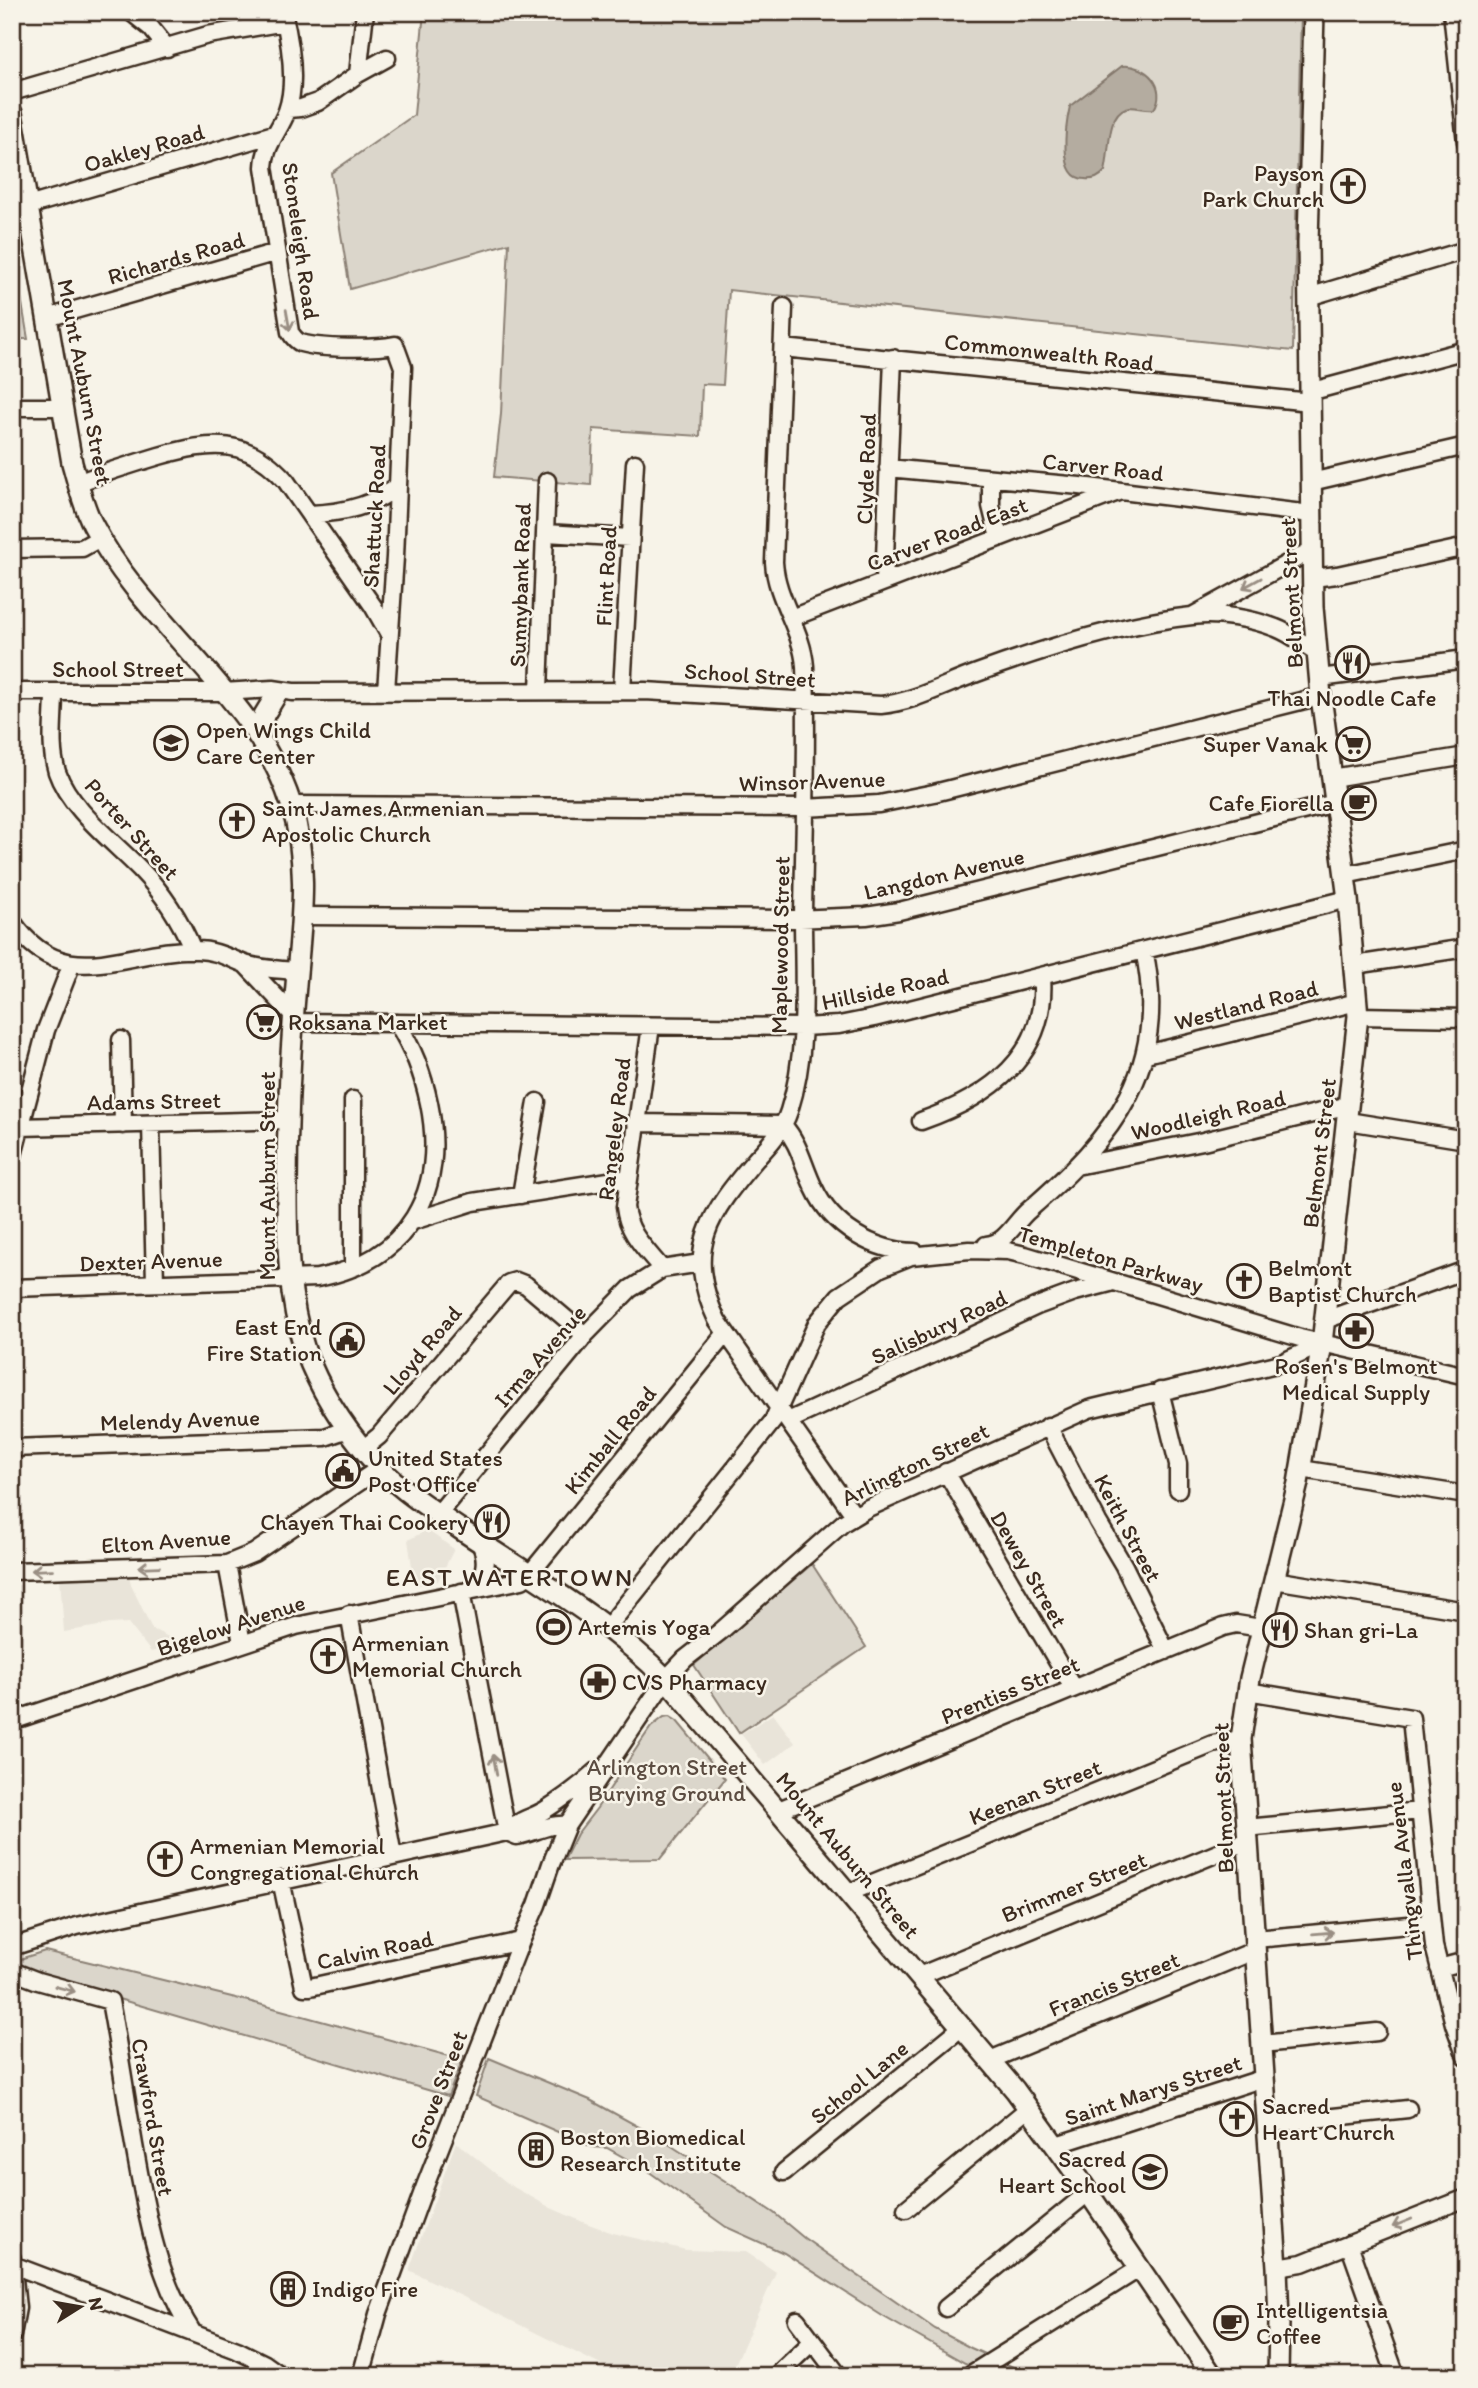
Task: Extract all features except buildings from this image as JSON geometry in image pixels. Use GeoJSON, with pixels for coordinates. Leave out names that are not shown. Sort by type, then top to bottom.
{"type":"FeatureCollection","features":[{"type":"Feature","properties":{"kind":"main road","name":"Belmont Street"},"geometry":{"type":"LineString","coordinates":[[1278,2376],[1277,2267],[1241,1740],[1247,1691],[1301,1469],[1322,1344],[1357,1009],[1348,899],[1320,687],[1313,578],[1308,297],[1314,12]]}},
{"type":"Feature","properties":{"kind":"main road","name":"Mount Auburn Street"},"geometry":{"type":"LineString","coordinates":[[12,113],[77,482],[88,514],[100,538],[128,579],[260,739],[280,776],[291,805],[302,856],[302,916],[288,1120],[287,1202],[291,1280],[296,1317],[309,1361],[322,1388],[348,1429],[380,1468],[438,1514],[607,1628],[667,1679],[1029,2108],[1213,2376]]}},
{"type":"Feature","properties":{"kind":"main road"},"geometry":{"type":"LineString","coordinates":[[260,739],[264,715],[284,695]]}},
{"type":"Feature","properties":{"kind":"street"},"geometry":{"type":"LineString","coordinates":[[131,12],[151,28],[167,48]]}},
{"type":"Feature","properties":{"kind":"street"},"geometry":{"type":"LineString","coordinates":[[358,74],[365,12]]}},
{"type":"Feature","properties":{"kind":"street"},"geometry":{"type":"LineString","coordinates":[[1452,12],[1466,142]]}},
{"type":"Feature","properties":{"kind":"street"},"geometry":{"type":"LineString","coordinates":[[12,92],[284,17]]}},
{"type":"Feature","properties":{"kind":"street","name":"Stoneleigh Road"},"geometry":{"type":"LineString","coordinates":[[284,17],[291,69],[288,109],[265,155],[264,167],[288,325],[294,338],[307,344],[367,349],[395,345]]}},
{"type":"Feature","properties":{"kind":"street"},"geometry":{"type":"LineString","coordinates":[[288,109],[318,102],[358,74],[387,58]]}},
{"type":"Feature","properties":{"kind":"street","name":"Oakley Road"},"geometry":{"type":"LineString","coordinates":[[28,206],[274,134]]}},
{"type":"Feature","properties":{"kind":"street"},"geometry":{"type":"LineString","coordinates":[[1308,297],[1466,250]]}},
{"type":"Feature","properties":{"kind":"street","name":"Richards Road"},"geometry":{"type":"LineString","coordinates":[[47,318],[277,253]]}},
{"type":"Feature","properties":{"kind":"street","name":"Maplewood Street"},"geometry":{"type":"LineString","coordinates":[[784,307],[774,562],[777,586],[804,652],[806,701],[802,1027],[796,1081],[788,1114],[783,1125],[718,1206],[706,1235],[701,1263],[711,1306],[726,1333],[854,1515]]}},
{"type":"Feature","properties":{"kind":"street","name":"Shattuck Road"},"geometry":{"type":"LineString","coordinates":[[386,691],[404,378],[395,345]]}},
{"type":"Feature","properties":{"kind":"street","name":"Commonwealth Road"},"geometry":{"type":"LineString","coordinates":[[783,348],[1310,397]]}},
{"type":"Feature","properties":{"kind":"street"},"geometry":{"type":"LineString","coordinates":[[1310,397],[1466,350]]}},
{"type":"Feature","properties":{"kind":"street","name":"Clyde Road"},"geometry":{"type":"LineString","coordinates":[[884,582],[893,358]]}},
{"type":"Feature","properties":{"kind":"street"},"geometry":{"type":"LineString","coordinates":[[12,407],[63,407]]}},
{"type":"Feature","properties":{"kind":"street"},"geometry":{"type":"LineString","coordinates":[[77,482],[203,445],[228,445],[253,453],[276,470],[310,514],[390,635]]}},
{"type":"Feature","properties":{"kind":"street"},"geometry":{"type":"LineString","coordinates":[[1311,482],[1466,446]]}},
{"type":"Feature","properties":{"kind":"street","name":"Flint Road"},"geometry":{"type":"LineString","coordinates":[[622,691],[635,463]]}},
{"type":"Feature","properties":{"kind":"street","name":"Carver Road"},"geometry":{"type":"LineString","coordinates":[[888,467],[1311,514]]}},
{"type":"Feature","properties":{"kind":"street"},"geometry":{"type":"LineString","coordinates":[[992,478],[991,506],[999,538]]}},
{"type":"Feature","properties":{"kind":"street","name":"Sunnybank Road"},"geometry":{"type":"LineString","coordinates":[[539,690],[547,481]]}},
{"type":"Feature","properties":{"kind":"street"},"geometry":{"type":"LineString","coordinates":[[310,514],[362,506],[398,485]]}},
{"type":"Feature","properties":{"kind":"street","name":"Carver Road East"},"geometry":{"type":"LineString","coordinates":[[791,618],[1120,492]]}},
{"type":"Feature","properties":{"kind":"street"},"geometry":{"type":"LineString","coordinates":[[546,533],[630,538]]}},
{"type":"Feature","properties":{"kind":"street"},"geometry":{"type":"LineString","coordinates":[[12,549],[82,548],[100,538]]}},
{"type":"Feature","properties":{"kind":"street"},"geometry":{"type":"LineString","coordinates":[[1313,578],[1466,547]]}},
{"type":"Feature","properties":{"kind":"street","name":"School Street"},"geometry":{"type":"LineString","coordinates":[[1192,616],[1312,550]]}},
{"type":"Feature","properties":{"kind":"street","name":"School Street"},"geometry":{"type":"LineString","coordinates":[[12,692],[223,692],[247,698],[386,691],[622,691],[876,706],[894,704],[1046,650],[1118,631],[1192,616],[1231,617],[1275,628],[1317,652]]}},
{"type":"Feature","properties":{"kind":"street"},"geometry":{"type":"LineString","coordinates":[[1320,687],[1466,659]]}},
{"type":"Feature","properties":{"kind":"street","name":"Winsor Avenue"},"geometry":{"type":"LineString","coordinates":[[291,805],[804,808],[879,804],[916,798],[1320,687]]}},
{"type":"Feature","properties":{"kind":"street","name":"Porter Street"},"geometry":{"type":"LineString","coordinates":[[54,692],[54,759],[61,783],[77,805],[163,895],[181,923],[193,950]]}},
{"type":"Feature","properties":{"kind":"street"},"geometry":{"type":"LineString","coordinates":[[1332,778],[1466,756]]}},
{"type":"Feature","properties":{"kind":"street","name":"Langdon Avenue"},"geometry":{"type":"LineString","coordinates":[[302,916],[803,919],[866,916],[899,911],[1335,803]]}},
{"type":"Feature","properties":{"kind":"street"},"geometry":{"type":"LineString","coordinates":[[1345,874],[1466,850]]}},
{"type":"Feature","properties":{"kind":"street","name":"Hillside Road"},"geometry":{"type":"LineString","coordinates":[[293,1018],[397,1023],[651,1026],[802,1027],[856,1022],[1348,899]]}},
{"type":"Feature","properties":{"kind":"street"},"geometry":{"type":"LineString","coordinates":[[12,920],[27,939],[38,947],[60,960],[72,963],[109,963],[193,950],[217,953],[246,964],[297,971]]}},
{"type":"Feature","properties":{"kind":"street"},"geometry":{"type":"LineString","coordinates":[[1355,965],[1466,948]]}},
{"type":"Feature","properties":{"kind":"street"},"geometry":{"type":"LineString","coordinates":[[636,1123],[783,1125],[795,1140],[822,1203],[841,1225],[864,1239],[892,1249],[943,1251],[995,1244],[1004,1240],[1020,1217],[1076,1166],[1121,1110],[1136,1080],[1149,1041],[1152,1000],[1144,950]]}},
{"type":"Feature","properties":{"kind":"street"},"geometry":{"type":"LineString","coordinates":[[12,1159],[48,1022],[72,963]]}},
{"type":"Feature","properties":{"kind":"street"},"geometry":{"type":"LineString","coordinates":[[246,964],[293,1018]]}},
{"type":"Feature","properties":{"kind":"street"},"geometry":{"type":"LineString","coordinates":[[921,1121],[953,1109],[993,1086],[1019,1058],[1039,1019],[1042,976]]}},
{"type":"Feature","properties":{"kind":"street","name":"Westland Road"},"geometry":{"type":"LineString","coordinates":[[1146,1054],[1357,1009],[1466,1018]]}},
{"type":"Feature","properties":{"kind":"street"},"geometry":{"type":"LineString","coordinates":[[397,1023],[418,1064],[433,1131],[431,1179],[413,1221]]}},
{"type":"Feature","properties":{"kind":"street","name":"Rangeley Road"},"geometry":{"type":"LineString","coordinates":[[651,1026],[625,1207],[629,1227],[662,1269]]}},
{"type":"Feature","properties":{"kind":"street"},"geometry":{"type":"LineString","coordinates":[[121,1040],[123,1125]]}},
{"type":"Feature","properties":{"kind":"street"},"geometry":{"type":"LineString","coordinates":[[352,1100],[353,1268]]}},
{"type":"Feature","properties":{"kind":"street"},"geometry":{"type":"LineString","coordinates":[[521,1195],[537,1102]]}},
{"type":"Feature","properties":{"kind":"street"},"geometry":{"type":"LineString","coordinates":[[1348,1113],[1466,1140]]}},
{"type":"Feature","properties":{"kind":"street","name":"Woodleigh Road"},"geometry":{"type":"LineString","coordinates":[[1076,1166],[1348,1113]]}},
{"type":"Feature","properties":{"kind":"street","name":"Adams Street"},"geometry":{"type":"LineString","coordinates":[[20,1127],[288,1120]]}},
{"type":"Feature","properties":{"kind":"street"},"geometry":{"type":"LineString","coordinates":[[151,1124],[155,1283]]}},
{"type":"Feature","properties":{"kind":"street"},"geometry":{"type":"LineString","coordinates":[[413,1221],[454,1206],[628,1178]]}},
{"type":"Feature","properties":{"kind":"street","name":"Dexter Avenue"},"geometry":{"type":"LineString","coordinates":[[12,1288],[317,1278],[353,1268],[383,1250],[413,1221]]}},
{"type":"Feature","properties":{"kind":"street","name":"Templeton Parkway"},"geometry":{"type":"LineString","coordinates":[[607,1628],[774,1421],[817,1323],[839,1296],[881,1268],[911,1256],[943,1251],[1008,1251],[1322,1344],[1466,1376]]}},
{"type":"Feature","properties":{"kind":"street","name":"Irma Avenue"},"geometry":{"type":"LineString","coordinates":[[438,1514],[585,1335],[630,1289],[662,1269],[701,1263]]}},
{"type":"Feature","properties":{"kind":"street"},"geometry":{"type":"LineString","coordinates":[[1325,1320],[1466,1270]]}},
{"type":"Feature","properties":{"kind":"street","name":"Lloyd Road"},"geometry":{"type":"LineString","coordinates":[[363,1448],[379,1436],[504,1288],[516,1281],[526,1285],[585,1335]]}},
{"type":"Feature","properties":{"kind":"street","name":"Salisbury Road"},"geometry":{"type":"LineString","coordinates":[[788,1421],[1038,1306],[1112,1282]]}},
{"type":"Feature","properties":{"kind":"street","name":"Kimball Road"},"geometry":{"type":"LineString","coordinates":[[529,1575],[726,1333]]}},
{"type":"Feature","properties":{"kind":"street","name":"Arlington Street"},"geometry":{"type":"LineString","coordinates":[[12,1947],[77,1926],[281,1880],[507,1832],[517,1836],[535,1829],[567,1825],[667,1679],[685,1659],[843,1522],[1048,1426],[1108,1403],[1281,1363],[1322,1344]]}},
{"type":"Feature","properties":{"kind":"street"},"geometry":{"type":"LineString","coordinates":[[1160,1391],[1178,1464],[1178,1489]]}},
{"type":"Feature","properties":{"kind":"street","name":"Keith Street"},"geometry":{"type":"LineString","coordinates":[[1048,1426],[1124,1566],[1166,1651]]}},
{"type":"Feature","properties":{"kind":"street","name":"Melendy Avenue"},"geometry":{"type":"LineString","coordinates":[[12,1448],[325,1437],[348,1429]]}},
{"type":"Feature","properties":{"kind":"street","name":"Elton Avenue"},"geometry":{"type":"LineString","coordinates":[[12,1571],[226,1564],[254,1553],[380,1468]]}},
{"type":"Feature","properties":{"kind":"street"},"geometry":{"type":"LineString","coordinates":[[1301,1469],[1466,1495]]}},
{"type":"Feature","properties":{"kind":"street","name":"Dewey Street"},"geometry":{"type":"LineString","coordinates":[[946,1472],[1073,1688]]}},
{"type":"Feature","properties":{"kind":"street"},"geometry":{"type":"LineString","coordinates":[[480,1542],[485,1568],[480,1581],[465,1591],[507,1832]]}},
{"type":"Feature","properties":{"kind":"street"},"geometry":{"type":"LineString","coordinates":[[226,1564],[242,1643]]}},
{"type":"Feature","properties":{"kind":"street","name":"Bigelow Avenue"},"geometry":{"type":"LineString","coordinates":[[12,1721],[296,1626],[513,1583],[529,1575]]}},
{"type":"Feature","properties":{"kind":"street"},"geometry":{"type":"LineString","coordinates":[[1274,1580],[1466,1611]]}},
{"type":"Feature","properties":{"kind":"street"},"geometry":{"type":"LineString","coordinates":[[349,1614],[393,1856]]}},
{"type":"Feature","properties":{"kind":"street","name":"Prentiss Street"},"geometry":{"type":"LineString","coordinates":[[779,1810],[1230,1625],[1261,1628]]}},
{"type":"Feature","properties":{"kind":"street","name":"Thingvalla Avenue"},"geometry":{"type":"LineString","coordinates":[[1247,1691],[1411,1718],[1431,1923],[1439,1968],[1466,2057]]}},
{"type":"Feature","properties":{"kind":"street","name":"Keenan Street"},"geometry":{"type":"LineString","coordinates":[[848,1893],[1213,1744],[1241,1740]]}},
{"type":"Feature","properties":{"kind":"street","name":"Arlington Street"},"geometry":{"type":"LineString","coordinates":[[507,1832],[514,1824],[540,1813],[575,1789],[611,1760]]}},
{"type":"Feature","properties":{"kind":"street"},"geometry":{"type":"LineString","coordinates":[[540,1813],[547,1811],[557,1814],[567,1825]]}},
{"type":"Feature","properties":{"kind":"street","name":"Brimmer Street"},"geometry":{"type":"LineString","coordinates":[[919,1976],[1247,1835],[1420,1811]]}},
{"type":"Feature","properties":{"kind":"street","name":"Grove Street"},"geometry":{"type":"LineString","coordinates":[[360,2376],[378,2314],[460,2095],[567,1825]]}},
{"type":"Feature","properties":{"kind":"street"},"geometry":{"type":"LineString","coordinates":[[526,1834],[545,1844],[551,1864]]}},
{"type":"Feature","properties":{"kind":"street","name":"Calvin Road"},"geometry":{"type":"LineString","coordinates":[[281,1880],[304,1987],[521,1941]]}},
{"type":"Feature","properties":{"kind":"street","name":"Francis Street"},"geometry":{"type":"LineString","coordinates":[[990,2060],[1255,1945],[1431,1923]]}},
{"type":"Feature","properties":{"kind":"street"},"geometry":{"type":"LineString","coordinates":[[1439,1968],[1466,1961]]}},
{"type":"Feature","properties":{"kind":"street","name":"Crawford Street"},"geometry":{"type":"LineString","coordinates":[[12,1971],[110,2001],[156,2255],[172,2296],[193,2333]]}},
{"type":"Feature","properties":{"kind":"street","name":"School Lane"},"geometry":{"type":"LineString","coordinates":[[784,2172],[962,2027]]}},
{"type":"Feature","properties":{"kind":"street"},"geometry":{"type":"LineString","coordinates":[[1262,2044],[1377,2032]]}},
{"type":"Feature","properties":{"kind":"street","name":"Saint Marys Street"},"geometry":{"type":"LineString","coordinates":[[1056,2145],[1264,2078]]}},
{"type":"Feature","properties":{"kind":"street"},"geometry":{"type":"LineString","coordinates":[[906,2208],[1029,2108]]}},
{"type":"Feature","properties":{"kind":"street"},"geometry":{"type":"LineString","coordinates":[[1268,2124],[1408,2109]]}},
{"type":"Feature","properties":{"kind":"street"},"geometry":{"type":"LineString","coordinates":[[946,2308],[1088,2193]]}},
{"type":"Feature","properties":{"kind":"street"},"geometry":{"type":"LineString","coordinates":[[1277,2267],[1297,2264],[1466,2198]]}},
{"type":"Feature","properties":{"kind":"street"},"geometry":{"type":"LineString","coordinates":[[1349,2244],[1396,2376]]}},
{"type":"Feature","properties":{"kind":"street"},"geometry":{"type":"LineString","coordinates":[[12,2259],[16,2308],[12,2335]]}},
{"type":"Feature","properties":{"kind":"street"},"geometry":{"type":"LineString","coordinates":[[13,2265],[237,2350],[282,2376]]}},
{"type":"Feature","properties":{"kind":"street"},"geometry":{"type":"LineString","coordinates":[[968,2376],[1140,2268]]}},
{"type":"Feature","properties":{"kind":"street"},"geometry":{"type":"LineString","coordinates":[[797,2320],[839,2376]]}},
{"type":"Feature","properties":{"kind":"street"},"geometry":{"type":"LineString","coordinates":[[776,2376],[812,2342]]}},
{"type":"Feature","properties":{"kind":"shaded area"},"geometry":{"type":"Polygon","coordinates":[[[1122,66],[1139,69],[1152,78],[1156,85],[1158,101],[1154,109],[1129,107],[1120,112],[1112,126],[1105,171],[1094,179],[1076,177],[1067,161],[1070,106],[1122,66]]]}},
{"type":"Feature","properties":{"kind":"shaded area"},"geometry":{"type":"Polygon","coordinates":[[[427,1530],[454,1549],[438,1581],[415,1586],[408,1540],[427,1530]]]}},
{"type":"Feature","properties":{"kind":"shaded area"},"geometry":{"type":"Polygon","coordinates":[[[129,1575],[152,1629],[181,1643],[151,1652],[128,1623],[64,1632],[60,1578],[129,1575]]]}},
{"type":"Feature","properties":{"kind":"shaded area"},"geometry":{"type":"Polygon","coordinates":[[[12,1585],[22,1585],[23,1643],[12,1644],[12,1585]]]}},
{"type":"Feature","properties":{"kind":"shaded area"},"geometry":{"type":"Polygon","coordinates":[[[773,1714],[795,1743],[765,1765],[741,1734],[773,1714]]]}},
{"type":"Feature","properties":{"kind":"shaded area"},"geometry":{"type":"Polygon","coordinates":[[[456,2142],[510,2185],[583,2222],[613,2233],[686,2250],[746,2252],[776,2272],[730,2376],[623,2376],[409,2270],[456,2142]]]}},
{"type":"Feature","properties":{"kind":"green space"},"geometry":{"type":"Polygon","coordinates":[[[424,12],[1301,12],[1293,351],[729,290],[723,385],[702,384],[700,436],[593,429],[591,485],[494,477],[501,414],[509,243],[350,289],[331,173],[414,115],[424,12]]]}},
{"type":"Feature","properties":{"kind":"green space"},"geometry":{"type":"Polygon","coordinates":[[[12,244],[28,339],[12,339],[12,244]]]}},
{"type":"Feature","properties":{"kind":"green space"},"geometry":{"type":"Polygon","coordinates":[[[812,1564],[866,1647],[739,1733],[694,1665],[812,1564]]]}},
{"type":"Feature","properties":{"kind":"green space","name":"Arlington Street Burying Ground"},"geometry":{"type":"Polygon","coordinates":[[[669,1716],[677,1721],[725,1779],[660,1859],[564,1860],[577,1834],[651,1727],[669,1716]]]}},
{"type":"Feature","properties":{"kind":"green space"},"geometry":{"type":"Polygon","coordinates":[[[45,1951],[248,2001],[449,2056],[464,2056],[448,2096],[20,1970],[17,1963],[23,1958],[45,1951]]]}},
{"type":"Feature","properties":{"kind":"green space"},"geometry":{"type":"Polygon","coordinates":[[[489,2058],[590,2100],[661,2139],[774,2213],[804,2238],[935,2329],[1033,2376],[1000,2376],[965,2363],[884,2317],[784,2253],[726,2227],[648,2171],[607,2148],[592,2147],[476,2096],[489,2058]]]}},
{"type":"Feature","properties":{"kind":"place","name":"Payson Park Church"},"geometry":{"type":"Point","coordinates":[1348,186]}},
{"type":"Feature","properties":{"kind":"place","name":"Thai Noodle Cafe"},"geometry":{"type":"Point","coordinates":[1352,663]}},
{"type":"Feature","properties":{"kind":"place","name":"Open Wings Child Care Center"},"geometry":{"type":"Point","coordinates":[171,743]}},
{"type":"Feature","properties":{"kind":"place","name":"Super Vanak"},"geometry":{"type":"Point","coordinates":[1353,744]}},
{"type":"Feature","properties":{"kind":"place","name":"Cafe Fiorella"},"geometry":{"type":"Point","coordinates":[1359,803]}},
{"type":"Feature","properties":{"kind":"place","name":"Saint James Armenian Apostolic Church"},"geometry":{"type":"Point","coordinates":[237,821]}},
{"type":"Feature","properties":{"kind":"place","name":"Roksana Market"},"geometry":{"type":"Point","coordinates":[264,1022]}},
{"type":"Feature","properties":{"kind":"place","name":"Belmont Baptist Church"},"geometry":{"type":"Point","coordinates":[1244,1281]}},
{"type":"Feature","properties":{"kind":"place","name":"Rosen's Belmont Medical Supply"},"geometry":{"type":"Point","coordinates":[1356,1331]}},
{"type":"Feature","properties":{"kind":"place","name":"East End Fire Station"},"geometry":{"type":"Point","coordinates":[347,1340]}},
{"type":"Feature","properties":{"kind":"place","name":"United States Post Office"},"geometry":{"type":"Point","coordinates":[343,1471]}},
{"type":"Feature","properties":{"kind":"place","name":"Chayen Thai Cookery"},"geometry":{"type":"Point","coordinates":[492,1522]}},
{"type":"Feature","properties":{"kind":"place","name":"Artemis Yoga"},"geometry":{"type":"Point","coordinates":[554,1627]}},
{"type":"Feature","properties":{"kind":"place","name":"Shan gri-La"},"geometry":{"type":"Point","coordinates":[1280,1630]}},
{"type":"Feature","properties":{"kind":"place","name":"Armenian Memorial Church"},"geometry":{"type":"Point","coordinates":[328,1656]}},
{"type":"Feature","properties":{"kind":"place","name":"CVS Pharmacy"},"geometry":{"type":"Point","coordinates":[598,1682]}},
{"type":"Feature","properties":{"kind":"place","name":"Armenian Memorial Congregational Church"},"geometry":{"type":"Point","coordinates":[165,1859]}},
{"type":"Feature","properties":{"kind":"place","name":"Sacred Heart Church"},"geometry":{"type":"Point","coordinates":[1237,2119]}},
{"type":"Feature","properties":{"kind":"place","name":"Boston Biomedical Research Institute"},"geometry":{"type":"Point","coordinates":[536,2150]}},
{"type":"Feature","properties":{"kind":"place","name":"Sacred Heart School"},"geometry":{"type":"Point","coordinates":[1150,2172]}},
{"type":"Feature","properties":{"kind":"place","name":"Indigo Fire"},"geometry":{"type":"Point","coordinates":[288,2289]}},
{"type":"Feature","properties":{"kind":"place","name":"Intelligentsia Coffee"},"geometry":{"type":"Point","coordinates":[1231,2323]}},
{"type":"Feature","properties":{"kind":"district","name":"EAST WATERTOWN"},"geometry":{"type":"Point","coordinates":[510,1577]}}]}
